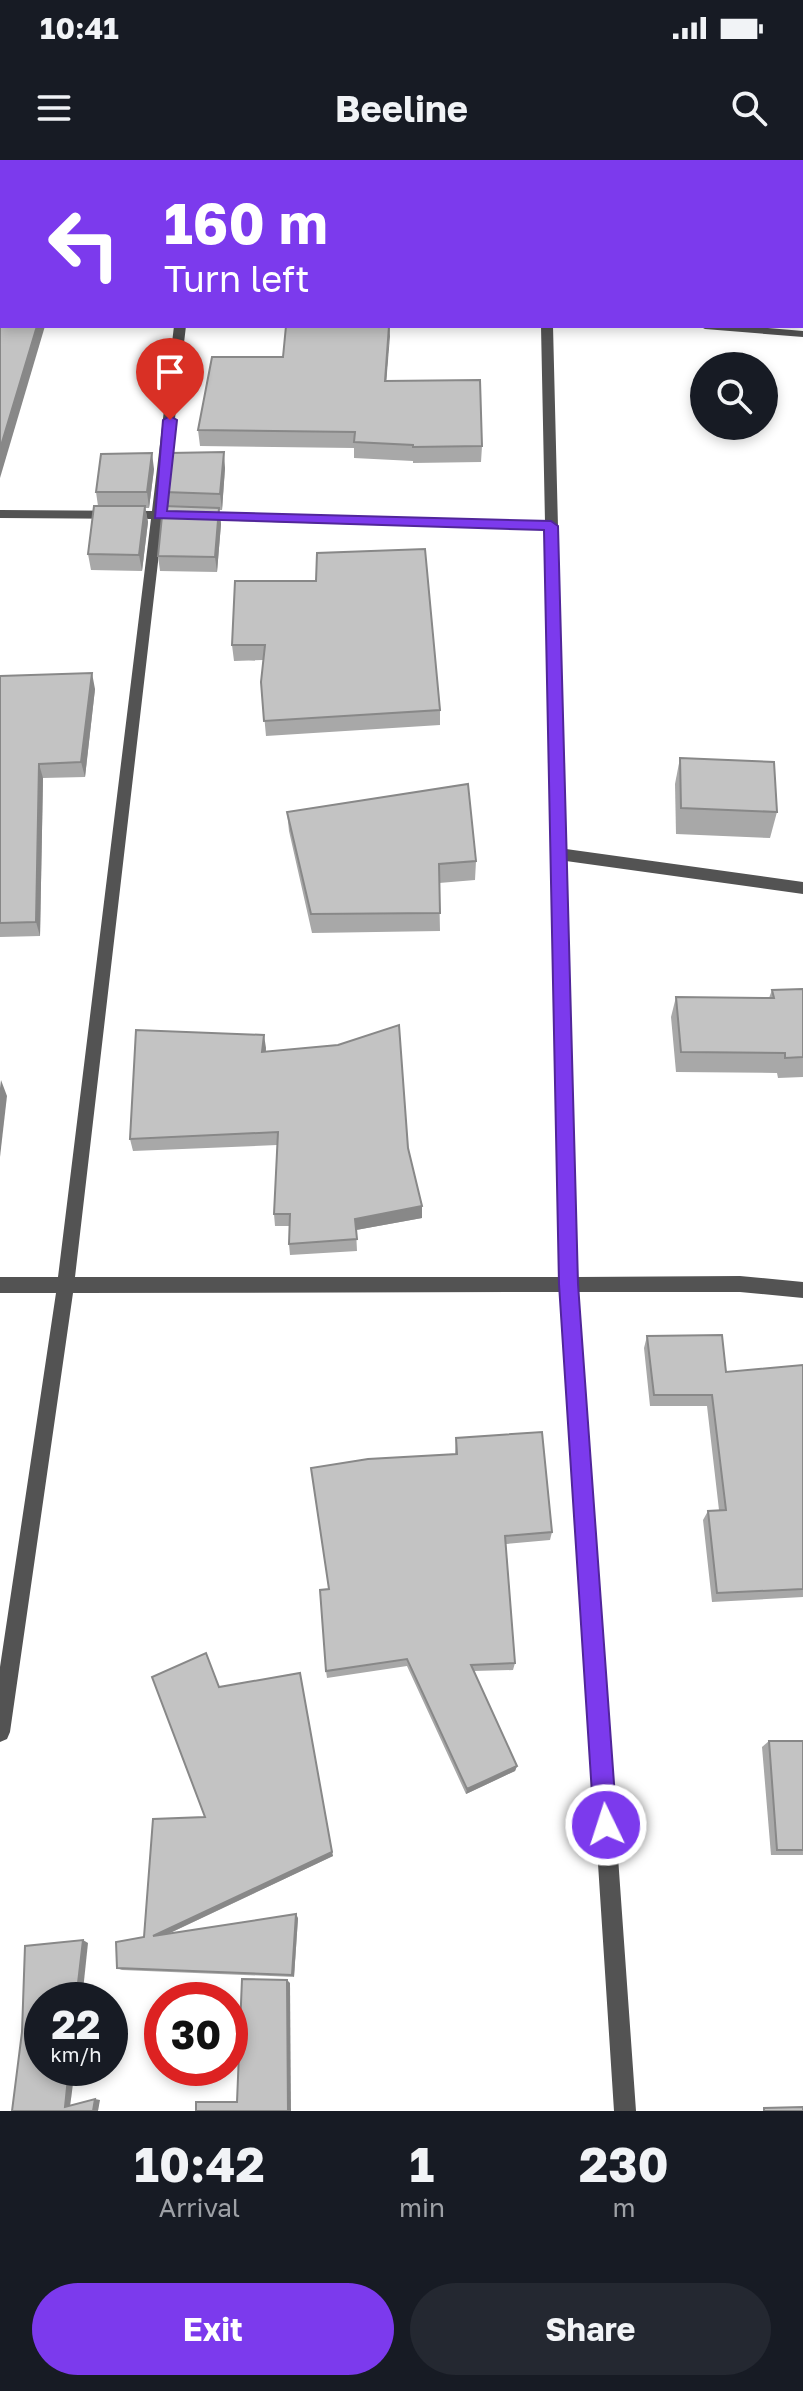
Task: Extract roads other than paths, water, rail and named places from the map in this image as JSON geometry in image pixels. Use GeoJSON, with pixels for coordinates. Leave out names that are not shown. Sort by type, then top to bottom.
{"type":"FeatureCollection","features":[{"type":"Feature","properties":{"kind":"street"},"geometry":{"type":"LineString","coordinates":[[0,1732],[66,1285],[160,515],[180,328]]}},
{"type":"Feature","properties":{"kind":"street"},"geometry":{"type":"LineString","coordinates":[[547,328],[569,1284],[625,2111]]}},
{"type":"Feature","properties":{"kind":"street"},"geometry":{"type":"LineString","coordinates":[[730,328],[803,334]]}},
{"type":"Feature","properties":{"kind":"street"},"geometry":{"type":"LineString","coordinates":[[0,514],[160,515],[551,526]]}},
{"type":"Feature","properties":{"kind":"street"},"geometry":{"type":"LineString","coordinates":[[559,854],[803,888]]}},
{"type":"Feature","properties":{"kind":"street"},"geometry":{"type":"LineString","coordinates":[[0,1285],[740,1284],[803,1290]]}}]}
